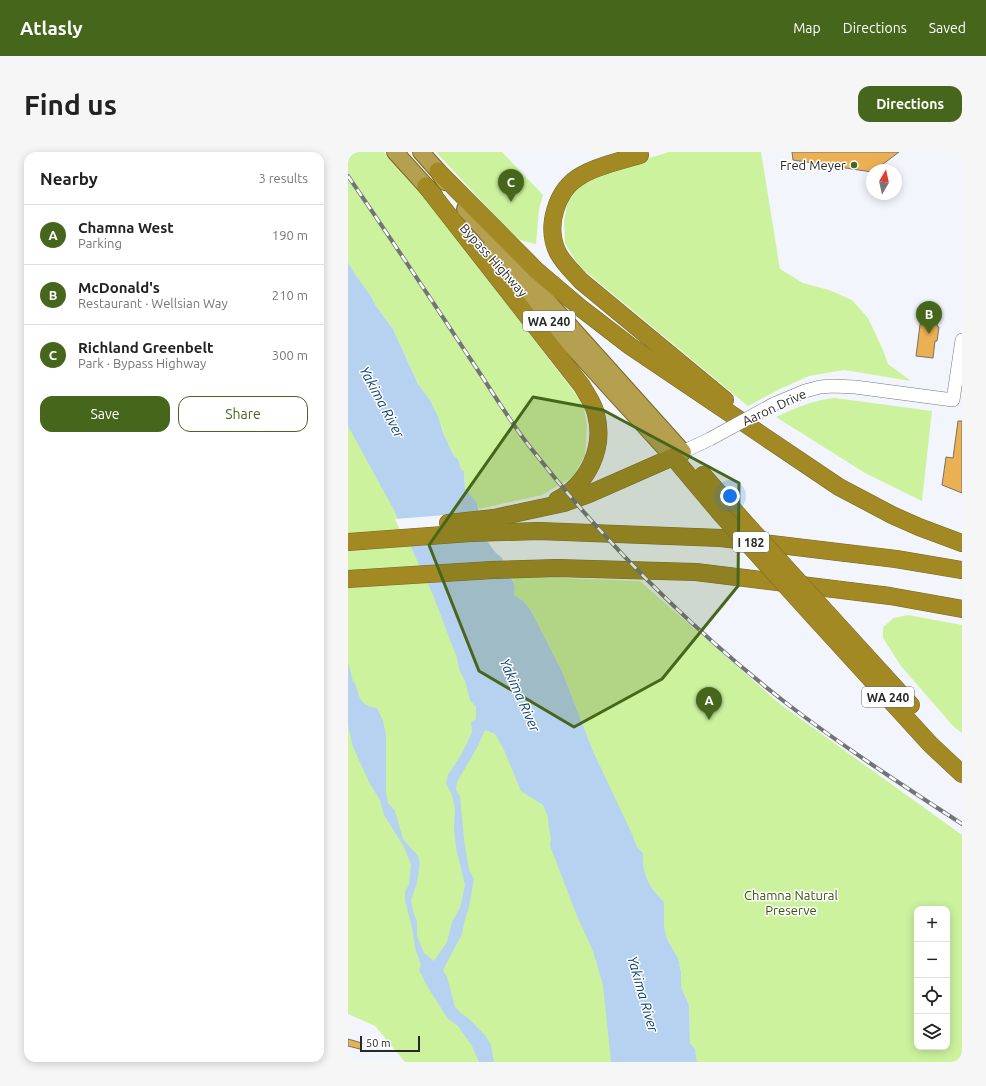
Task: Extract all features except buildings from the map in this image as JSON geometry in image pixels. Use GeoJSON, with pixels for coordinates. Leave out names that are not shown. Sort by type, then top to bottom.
{"type":"FeatureCollection","features":[{"type":"Feature","properties":{"kind":"highway","name":"Bypass Highway"},"geometry":{"type":"LineString","coordinates":[[395,152],[678,454]]}},
{"type":"Feature","properties":{"kind":"highway","name":"Bypass Highway"},"geometry":{"type":"LineString","coordinates":[[421,152],[438,171],[458,202],[678,454]]}},
{"type":"Feature","properties":{"kind":"highway"},"geometry":{"type":"LineString","coordinates":[[640,155],[592,170],[582,175],[567,187],[561,196],[553,217],[553,239],[558,252],[565,264],[581,281],[793,457]]}},
{"type":"Feature","properties":{"kind":"highway","name":"WA 240"},"geometry":{"type":"LineString","coordinates":[[438,171],[522,258],[582,310],[635,350],[839,487],[918,527],[962,543]]}},
{"type":"Feature","properties":{"kind":"highway"},"geometry":{"type":"LineString","coordinates":[[426,186],[582,386],[591,401],[596,414],[598,426],[597,449],[590,468],[576,486],[562,497],[539,508]]}},
{"type":"Feature","properties":{"kind":"highway"},"geometry":{"type":"LineString","coordinates":[[348,531],[421,526],[494,518],[564,503],[589,494],[678,454]]}},
{"type":"Feature","properties":{"kind":"highway","name":"WA 240"},"geometry":{"type":"LineString","coordinates":[[678,454],[725,510],[821,616],[930,744],[962,774]]}},
{"type":"Feature","properties":{"kind":"highway","name":"I 182"},"geometry":{"type":"LineString","coordinates":[[348,542],[470,533],[539,531],[721,538],[896,559],[962,570]]}},
{"type":"Feature","properties":{"kind":"highway"},"geometry":{"type":"LineString","coordinates":[[348,578],[476,570],[557,568],[696,572],[890,596],[962,608]]}},
{"type":"Feature","properties":{"kind":"highway"},"geometry":{"type":"LineString","coordinates":[[821,616],[962,758]]}},
{"type":"Feature","properties":{"kind":"main road","name":"Aaron Drive"},"geometry":{"type":"LineString","coordinates":[[678,454],[710,439],[774,404],[798,393],[820,387],[855,387],[953,400],[962,340]]}},
{"type":"Feature","properties":{"kind":"highlighted area"},"geometry":{"type":"Polygon","coordinates":[[[533,397],[603,410],[739,483],[738,586],[662,679],[574,727],[479,671],[429,545],[533,397]]]}},
{"type":"Feature","properties":{"kind":"green space"},"geometry":{"type":"Polygon","coordinates":[[[348,152],[384,152],[442,217],[583,404],[587,426],[585,455],[573,477],[542,495],[479,509],[477,503],[465,488],[464,471],[461,469],[458,459],[454,456],[430,400],[418,384],[393,329],[376,306],[348,262],[348,152]]]}},
{"type":"Feature","properties":{"kind":"green space"},"geometry":{"type":"Polygon","coordinates":[[[436,152],[502,152],[543,195],[539,209],[536,244],[520,240],[511,233],[436,152]]]}},
{"type":"Feature","properties":{"kind":"green space"},"geometry":{"type":"Polygon","coordinates":[[[669,152],[761,152],[780,269],[803,283],[829,290],[852,300],[868,318],[888,364],[911,381],[844,370],[809,376],[748,406],[579,266],[565,243],[564,221],[568,201],[583,183],[614,169],[669,152]]]}},
{"type":"Feature","properties":{"kind":"green space"},"geometry":{"type":"Polygon","coordinates":[[[348,393],[540,790],[632,1062],[405,1062],[375,1026],[348,1014],[348,393]]]}},
{"type":"Feature","properties":{"kind":"green space"},"geometry":{"type":"Polygon","coordinates":[[[835,398],[932,411],[922,501],[865,473],[776,417],[812,403],[835,398]]]}},
{"type":"Feature","properties":{"kind":"green space","name":"Chamna Natural Preserve"},"geometry":{"type":"Polygon","coordinates":[[[511,576],[640,581],[780,704],[962,835],[962,1062],[697,1062],[695,1049],[690,1043],[689,1005],[681,987],[681,972],[678,958],[667,939],[664,926],[664,902],[650,886],[645,874],[643,853],[637,847],[593,751],[562,671],[530,609],[522,600],[514,595],[515,586],[511,576]]]}},
{"type":"Feature","properties":{"kind":"green space"},"geometry":{"type":"Polygon","coordinates":[[[908,615],[962,625],[962,733],[953,726],[901,666],[883,638],[883,627],[894,618],[908,615]]]}},
{"type":"Feature","properties":{"kind":"water","name":"Yakima River"},"geometry":{"type":"Polygon","coordinates":[[[348,262],[376,306],[393,329],[418,384],[430,400],[454,456],[458,459],[461,469],[464,471],[465,488],[477,503],[482,528],[487,541],[495,552],[502,558],[515,586],[514,595],[522,600],[530,609],[562,671],[593,751],[637,847],[643,853],[645,874],[650,886],[664,902],[664,926],[667,939],[678,958],[681,972],[681,987],[689,1005],[690,1043],[695,1049],[697,1062],[611,1062],[603,985],[593,951],[577,916],[550,845],[551,838],[548,817],[543,805],[521,791],[504,750],[495,734],[485,730],[478,746],[457,782],[456,790],[460,796],[464,839],[469,870],[474,879],[462,934],[443,970],[447,977],[455,1007],[485,1035],[491,1045],[494,1062],[479,1062],[472,1046],[458,1026],[448,1019],[427,986],[419,970],[421,965],[415,948],[412,927],[405,901],[405,892],[409,884],[411,865],[404,847],[384,815],[380,800],[370,784],[353,747],[348,725],[348,662],[360,699],[368,706],[377,708],[383,721],[386,735],[386,792],[388,803],[395,811],[403,839],[418,856],[420,862],[417,883],[411,900],[417,922],[417,936],[424,953],[434,961],[447,942],[452,922],[460,908],[465,885],[456,848],[454,828],[455,808],[452,795],[446,783],[448,775],[461,755],[472,732],[471,722],[476,719],[476,707],[470,700],[465,681],[459,669],[457,658],[433,595],[394,510],[348,426],[348,262]]]}},
{"type":"Feature","properties":{"kind":"pier"},"geometry":{"type":"Polygon","coordinates":[[[481,511],[405,541],[395,519],[458,514],[481,511]]]}},
{"type":"Feature","properties":{"kind":"railway"},"geometry":{"type":"LineString","coordinates":[[348,176],[506,414],[559,483],[620,551],[685,616],[719,647],[790,706],[853,752],[962,824]]}},
{"type":"Feature","properties":{"kind":"place","name":"Fred Meyer"},"geometry":{"type":"Point","coordinates":[854,165]}},
{"type":"Feature","properties":{"kind":"place","name":"Richland Greenbelt"},"geometry":{"type":"Point","coordinates":[511,202]}},
{"type":"Feature","properties":{"kind":"place","name":"McDonald's"},"geometry":{"type":"Point","coordinates":[929,334]}},
{"type":"Feature","properties":{"kind":"place","name":"Chamna West"},"geometry":{"type":"Point","coordinates":[709,720]}}]}
